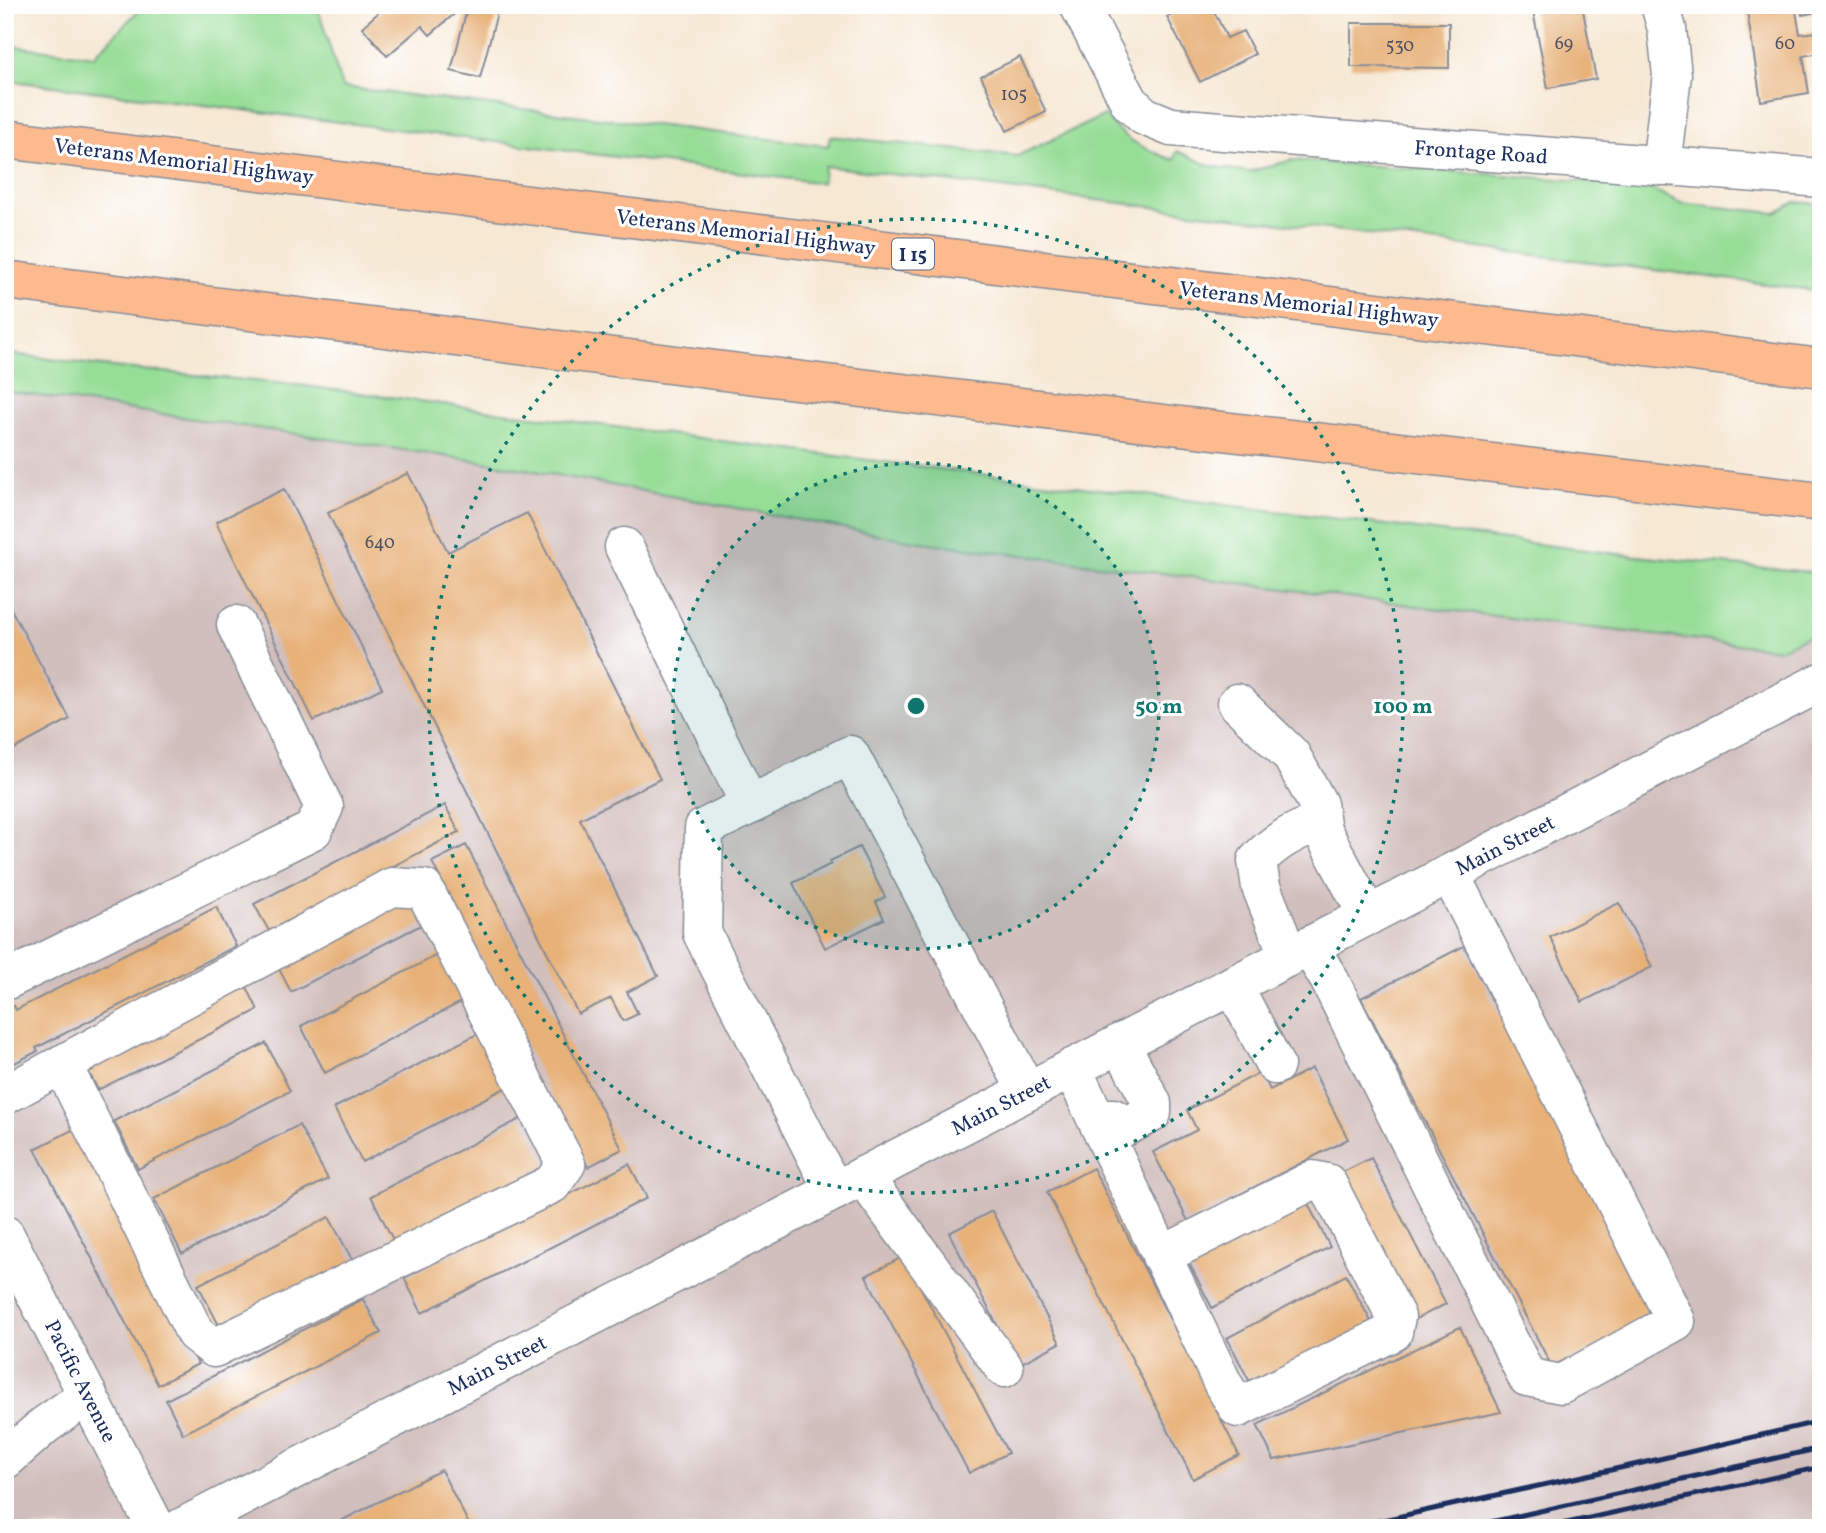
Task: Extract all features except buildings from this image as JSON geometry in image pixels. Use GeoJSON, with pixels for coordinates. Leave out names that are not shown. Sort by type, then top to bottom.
{"type":"FeatureCollection","features":[{"type":"Feature","properties":{"kind":"highway","name":"Veterans Memorial Highway"},"geometry":{"type":"LineString","coordinates":[[5,139],[1821,368]]}},
{"type":"Feature","properties":{"kind":"highway"},"geometry":{"type":"LineString","coordinates":[[5,280],[827,384],[1821,502]]}},
{"type":"Feature","properties":{"kind":"street","name":"Frontage Road"},"geometry":{"type":"LineString","coordinates":[[1079,5],[1125,94],[1137,110],[1157,123],[1187,129],[1821,178]]}},
{"type":"Feature","properties":{"kind":"street"},"geometry":{"type":"LineString","coordinates":[[1660,5],[1667,29],[1672,75],[1661,166]]}},
{"type":"Feature","properties":{"kind":"street"},"geometry":{"type":"LineString","coordinates":[[624,547],[750,805]]}},
{"type":"Feature","properties":{"kind":"street"},"geometry":{"type":"LineString","coordinates":[[5,981],[313,830],[324,807],[236,625]]}},
{"type":"Feature","properties":{"kind":"street","name":"Main Street"},"geometry":{"type":"LineString","coordinates":[[181,1528],[1821,682]]}},
{"type":"Feature","properties":{"kind":"street"},"geometry":{"type":"LineString","coordinates":[[1237,704],[1291,755],[1318,804],[1322,830],[1368,916]]}},
{"type":"Feature","properties":{"kind":"street"},"geometry":{"type":"LineString","coordinates":[[1004,1368],[849,1184],[702,933],[704,828],[850,755],[1027,1091]]}},
{"type":"Feature","properties":{"kind":"street"},"geometry":{"type":"LineString","coordinates":[[1322,830],[1313,824],[1271,845],[1257,861],[1261,887],[1299,951],[1335,991],[1527,1377],[1561,1384],[1676,1321],[1450,874]]}},
{"type":"Feature","properties":{"kind":"street"},"geometry":{"type":"LineString","coordinates":[[5,1095],[62,1064],[392,887],[424,889],[566,1164],[552,1184],[214,1348],[195,1332],[62,1064]]}},
{"type":"Feature","properties":{"kind":"street"},"geometry":{"type":"LineString","coordinates":[[1233,985],[1275,1065]]}},
{"type":"Feature","properties":{"kind":"street"},"geometry":{"type":"LineString","coordinates":[[1096,1118],[1113,1118],[1125,1127],[1152,1113],[1152,1103],[1121,1043]]}},
{"type":"Feature","properties":{"kind":"street"},"geometry":{"type":"LineString","coordinates":[[1072,1068],[1161,1256],[1223,1384],[1238,1408],[1393,1332],[1396,1317],[1327,1183],[1313,1180],[1161,1256]]}},
{"type":"Feature","properties":{"kind":"street","name":"Pacific Avenue"},"geometry":{"type":"LineString","coordinates":[[5,1235],[156,1528]]}},
{"type":"Feature","properties":{"kind":"street"},"geometry":{"type":"LineString","coordinates":[[5,1460],[45,1425],[88,1395]]}},
{"type":"Feature","properties":{"kind":"shaded area"},"geometry":{"type":"Polygon","coordinates":[[[5,365],[1821,576],[1821,1528],[5,1528],[5,365]]]}},
{"type":"Feature","properties":{"kind":"green space"},"geometry":{"type":"Polygon","coordinates":[[[144,5],[317,5],[342,87],[828,146],[830,136],[1017,156],[1105,115],[1127,138],[1174,160],[1177,151],[1211,166],[1248,172],[1292,160],[1642,185],[1681,203],[1776,213],[1795,202],[1821,204],[1821,291],[825,166],[822,183],[5,80],[5,45],[94,56],[144,5]]]}},
{"type":"Feature","properties":{"kind":"green space"},"geometry":{"type":"Polygon","coordinates":[[[5,353],[93,365],[306,386],[1624,555],[1821,573],[1821,630],[1780,649],[1557,624],[914,541],[491,463],[5,391],[5,353]]]}},
{"type":"Feature","properties":{"kind":"railway"},"geometry":{"type":"LineString","coordinates":[[1347,1528],[1821,1421]]}},
{"type":"Feature","properties":{"kind":"railway"},"geometry":{"type":"LineString","coordinates":[[1464,1528],[1821,1448]]}},
{"type":"Feature","properties":{"kind":"railway"},"geometry":{"type":"LineString","coordinates":[[1544,1528],[1821,1467]]}}]}
